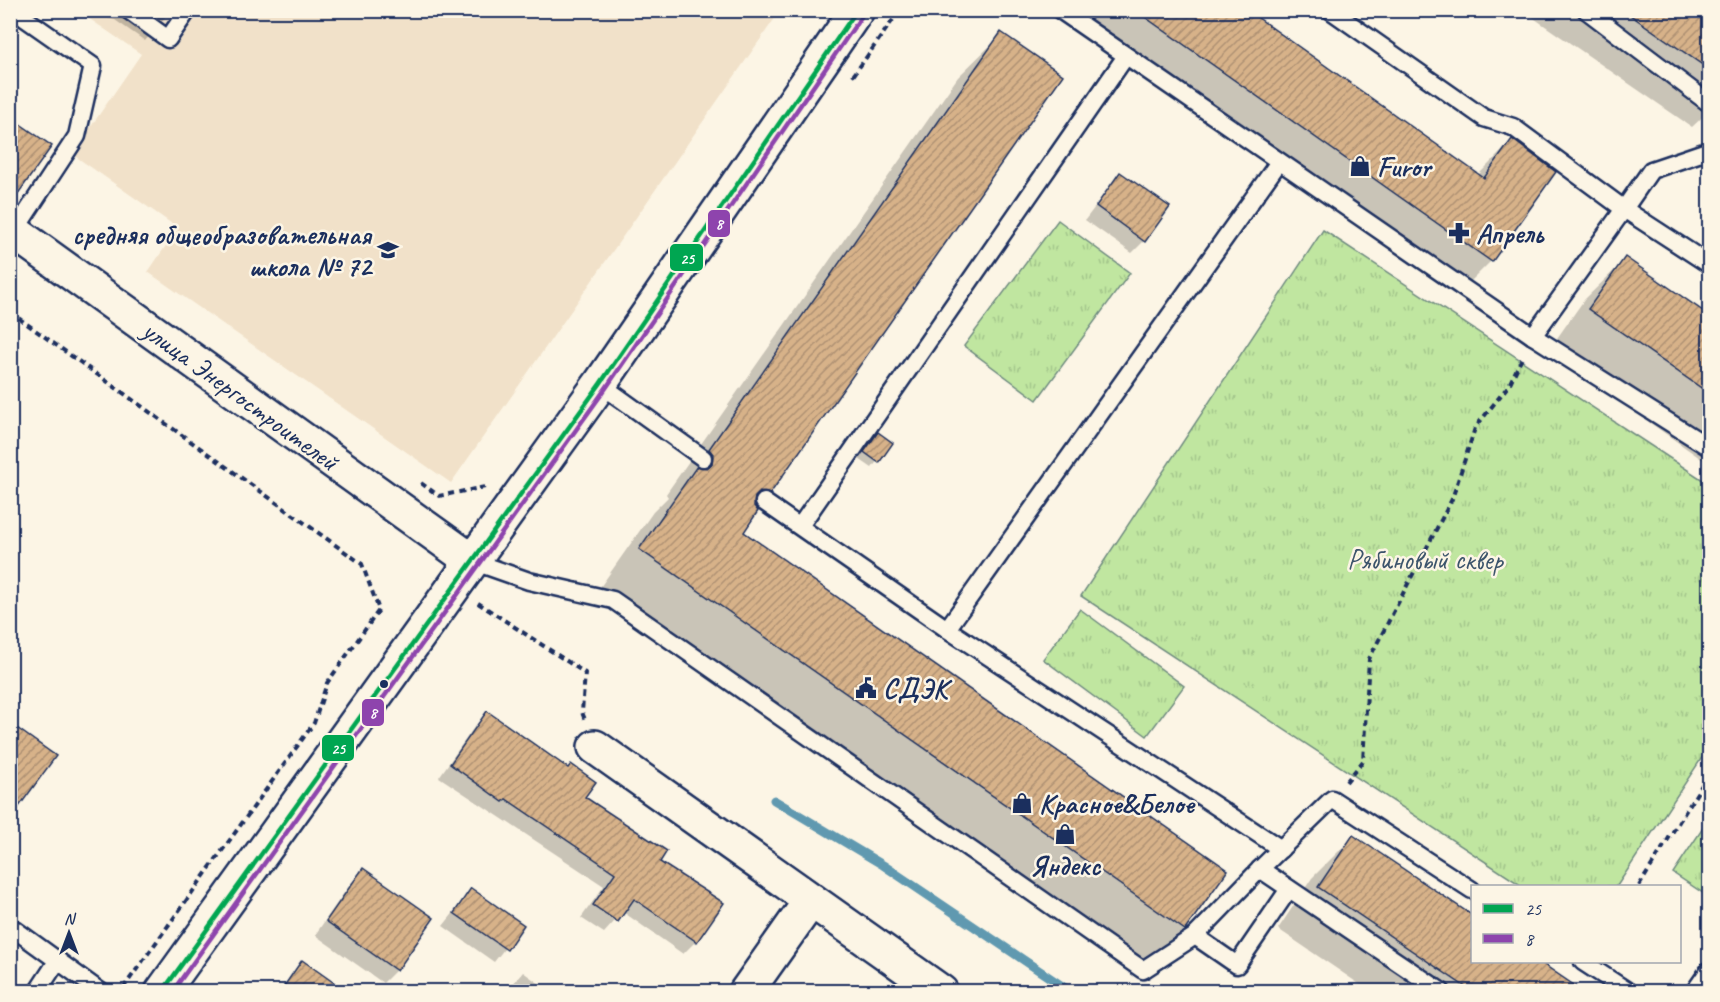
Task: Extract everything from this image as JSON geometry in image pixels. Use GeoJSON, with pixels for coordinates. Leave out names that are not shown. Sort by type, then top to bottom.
{"type":"FeatureCollection","features":[{"type":"Feature","properties":{"kind":"street"},"geometry":{"type":"LineString","coordinates":[[162,992],[600,384],[856,10]]}},
{"type":"Feature","properties":{"kind":"street","name":"улица Энергостроителей"},"geometry":{"type":"LineString","coordinates":[[12,230],[472,561]]}},
{"type":"Feature","properties":{"kind":"street"},"geometry":{"type":"LineString","coordinates":[[595,747],[941,992]]}},
{"type":"Feature","properties":{"kind":"street"},"geometry":{"type":"LineString","coordinates":[[746,992],[811,900]]}},
{"type":"Feature","properties":{"kind":"lane"},"geometry":{"type":"LineString","coordinates":[[12,230],[77,136],[93,66],[13,10]]}},
{"type":"Feature","properties":{"kind":"lane"},"geometry":{"type":"LineString","coordinates":[[128,10],[168,39],[188,10]]}},
{"type":"Feature","properties":{"kind":"lane"},"geometry":{"type":"LineString","coordinates":[[1060,10],[1533,336],[1710,448]]}},
{"type":"Feature","properties":{"kind":"lane"},"geometry":{"type":"LineString","coordinates":[[1330,10],[1484,118],[1513,127],[1624,209],[1710,265]]}},
{"type":"Feature","properties":{"kind":"lane"},"geometry":{"type":"LineString","coordinates":[[1586,10],[1710,104]]}},
{"type":"Feature","properties":{"kind":"lane"},"geometry":{"type":"LineString","coordinates":[[800,526],[1125,56]]}},
{"type":"Feature","properties":{"kind":"lane"},"geometry":{"type":"LineString","coordinates":[[1533,336],[1651,170],[1710,150]]}},
{"type":"Feature","properties":{"kind":"lane"},"geometry":{"type":"LineString","coordinates":[[947,629],[1280,162]]}},
{"type":"Feature","properties":{"kind":"lane"},"geometry":{"type":"LineString","coordinates":[[600,384],[703,458]]}},
{"type":"Feature","properties":{"kind":"lane"},"geometry":{"type":"LineString","coordinates":[[764,502],[947,629],[1281,849]]}},
{"type":"Feature","properties":{"kind":"lane"},"geometry":{"type":"LineString","coordinates":[[472,561],[529,581],[613,600],[1143,970],[1195,936],[1332,799],[1471,889]]}},
{"type":"Feature","properties":{"kind":"lane"},"geometry":{"type":"LineString","coordinates":[[1260,869],[1442,992]]}},
{"type":"Feature","properties":{"kind":"lane"},"geometry":{"type":"LineString","coordinates":[[1195,936],[1237,965],[1289,889]]}},
{"type":"Feature","properties":{"kind":"lane"},"geometry":{"type":"LineString","coordinates":[[10,926],[101,992]]}},
{"type":"Feature","properties":{"kind":"lane"},"geometry":{"type":"LineString","coordinates":[[37,992],[58,960]]}},
{"type":"Feature","properties":{"kind":"lane"},"geometry":{"type":"LineString","coordinates":[[1585,963],[1629,992]]}},
{"type":"Feature","properties":{"kind":"lane"},"geometry":{"type":"LineString","coordinates":[[1694,992],[1710,969]]}},
{"type":"Feature","properties":{"kind":"path"},"geometry":{"type":"LineString","coordinates":[[10,312],[362,564],[379,610],[327,683],[314,723],[120,992]]}},
{"type":"Feature","properties":{"kind":"path"},"geometry":{"type":"LineString","coordinates":[[1332,799],[1363,761],[1369,659],[1452,499],[1475,428],[1509,385],[1533,336]]}},
{"type":"Feature","properties":{"kind":"path"},"geometry":{"type":"LineString","coordinates":[[476,602],[585,673],[582,712],[595,747]]}},
{"type":"Feature","properties":{"kind":"path"},"geometry":{"type":"LineString","coordinates":[[1640,885],[1710,772]]}},
{"type":"Feature","properties":{"kind":"shaded area","name":"средняя общеобразовательная школа № 72"},"geometry":{"type":"Polygon","coordinates":[[[78,11],[780,11],[451,483],[148,272],[178,228],[72,154],[141,54],[78,11]]]}},
{"type":"Feature","properties":{"kind":"green space"},"geometry":{"type":"Polygon","coordinates":[[[1058,220],[1130,273],[1037,400],[964,346],[1058,220]]]}},
{"type":"Feature","properties":{"kind":"green space","name":"Рябиновый сквер"},"geometry":{"type":"Polygon","coordinates":[[[1323,230],[1709,484],[1709,747],[1618,885],[1520,885],[1081,596],[1323,230]]]}},
{"type":"Feature","properties":{"kind":"green space"},"geometry":{"type":"Polygon","coordinates":[[[1080,609],[1184,686],[1147,736],[1043,659],[1080,609]]]}},
{"type":"Feature","properties":{"kind":"green space"},"geometry":{"type":"Polygon","coordinates":[[[1709,819],[1709,897],[1673,873],[1709,819]]]}},
{"type":"Feature","properties":{"kind":"building"},"geometry":{"type":"Polygon","coordinates":[[[1135,10],[1247,10],[1484,178],[1512,139],[1556,172],[1492,262],[1135,10]]]}},
{"type":"Feature","properties":{"kind":"building"},"geometry":{"type":"Polygon","coordinates":[[[1623,10],[1710,10],[1710,70],[1623,10]]]}},
{"type":"Feature","properties":{"kind":"building"},"geometry":{"type":"Polygon","coordinates":[[[1001,32],[1063,75],[770,494],[760,492],[755,497],[754,506],[758,511],[744,532],[1228,870],[1185,930],[639,549],[697,466],[707,468],[712,464],[713,454],[709,449],[1001,32]]]}},
{"type":"Feature","properties":{"kind":"building"},"geometry":{"type":"Polygon","coordinates":[[[10,117],[52,146],[10,205],[10,117]]]}},
{"type":"Feature","properties":{"kind":"building"},"geometry":{"type":"Polygon","coordinates":[[[1120,172],[1170,207],[1145,242],[1096,206],[1120,172]]]}},
{"type":"Feature","properties":{"kind":"building"},"geometry":{"type":"Polygon","coordinates":[[[1625,257],[1710,316],[1710,394],[1588,309],[1625,257]]]}},
{"type":"Feature","properties":{"kind":"building"},"geometry":{"type":"Polygon","coordinates":[[[878,432],[893,443],[879,463],[864,452],[878,432]]]}},
{"type":"Feature","properties":{"kind":"building"},"geometry":{"type":"Polygon","coordinates":[[[487,711],[568,768],[571,764],[596,782],[585,797],[667,851],[660,862],[724,903],[697,942],[634,899],[618,922],[593,905],[615,873],[506,799],[503,802],[450,764],[487,711]]]}},
{"type":"Feature","properties":{"kind":"building"},"geometry":{"type":"Polygon","coordinates":[[[10,723],[56,756],[10,819],[10,723]]]}},
{"type":"Feature","properties":{"kind":"building"},"geometry":{"type":"Polygon","coordinates":[[[1353,835],[1471,915],[1471,963],[1541,963],[1584,992],[1473,992],[1318,887],[1353,835]]]}},
{"type":"Feature","properties":{"kind":"building"},"geometry":{"type":"Polygon","coordinates":[[[363,868],[434,918],[397,971],[326,921],[363,868]]]}},
{"type":"Feature","properties":{"kind":"building"},"geometry":{"type":"Polygon","coordinates":[[[471,888],[524,925],[507,950],[454,913],[471,888]]]}},
{"type":"Feature","properties":{"kind":"building"},"geometry":{"type":"Polygon","coordinates":[[[302,960],[347,992],[280,992],[302,960]]]}},
{"type":"Feature","properties":{"kind":"waterway"},"geometry":{"type":"LineString","coordinates":[[774,800],[883,865],[1071,992]]}},
{"type":"Feature","properties":{"kind":"transit line","name":"25"},"geometry":{"type":"LineString","coordinates":[[162,992],[600,384],[857,10]]}},
{"type":"Feature","properties":{"kind":"transit line","name":"8"},"geometry":{"type":"LineString","coordinates":[[172,992],[606,388],[863,14]]}},
{"type":"Feature","properties":{"kind":"place","name":"Furor"},"geometry":{"type":"Point","coordinates":[1360,166]}},
{"type":"Feature","properties":{"kind":"place","name":"Апрель"},"geometry":{"type":"Point","coordinates":[1459,233]}},
{"type":"Feature","properties":{"kind":"place","name":"средняя общеобразовательная школа № 72"},"geometry":{"type":"Point","coordinates":[388,250]}},
{"type":"Feature","properties":{"kind":"place","name":"СДЭК"},"geometry":{"type":"Point","coordinates":[866,688]}},
{"type":"Feature","properties":{"kind":"place","name":"Красное&Белое"},"geometry":{"type":"Point","coordinates":[1022,803]}},
{"type":"Feature","properties":{"kind":"place","name":"Яндекс"},"geometry":{"type":"Point","coordinates":[1065,834]}}]}
